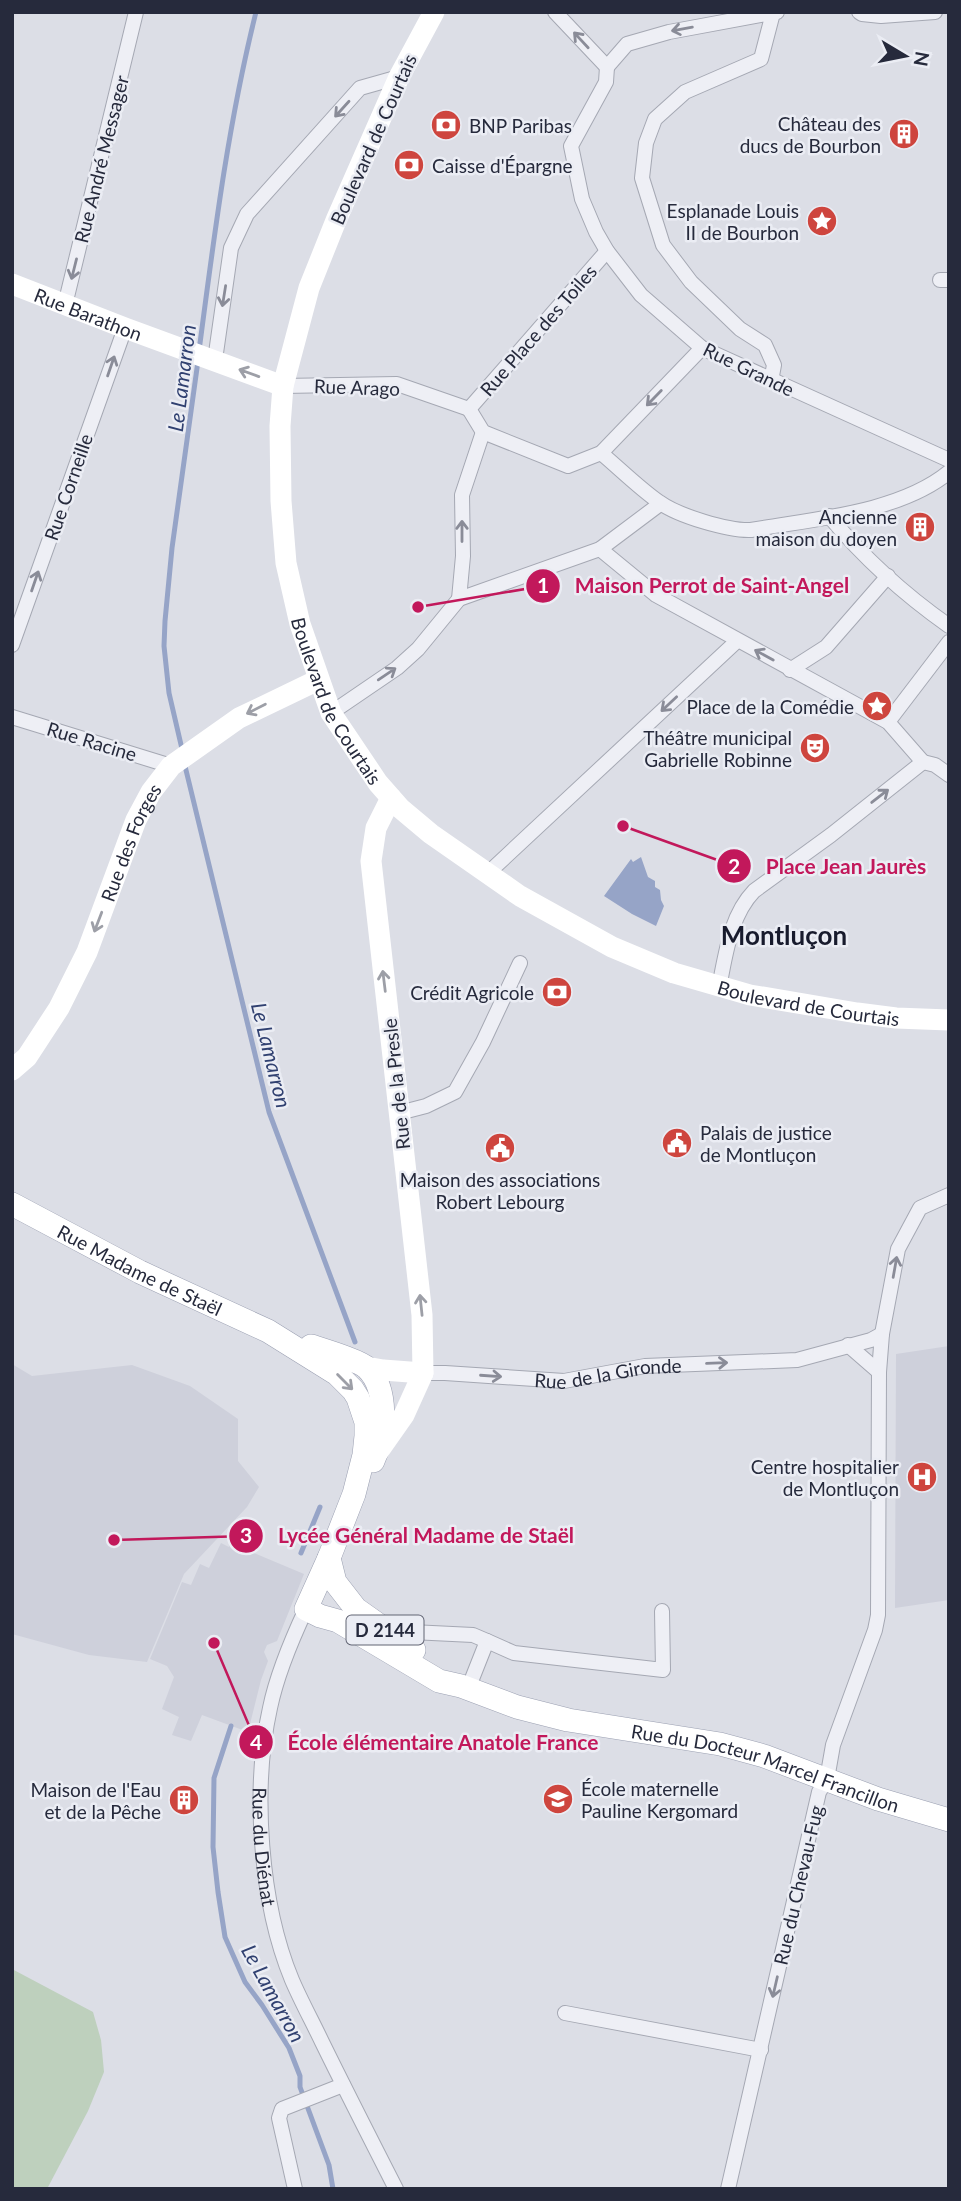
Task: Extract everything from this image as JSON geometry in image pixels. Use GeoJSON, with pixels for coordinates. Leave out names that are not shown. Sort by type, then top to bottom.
{"type":"FeatureCollection","features":[{"type":"Feature","properties":{"kind":"main road","name":"Boulevard de Courtais"},"geometry":{"type":"LineString","coordinates":[[434,12],[399,77],[337,218],[309,288],[284,386],[280,426],[281,501],[286,563],[300,624],[331,713],[391,798],[431,834],[487,874],[551,914],[619,950],[674,973],[750,995],[896,1018],[949,1020]]}},
{"type":"Feature","properties":{"kind":"main road","name":"Rue Barathon"},"geometry":{"type":"LineString","coordinates":[[12,284],[284,386]]}},
{"type":"Feature","properties":{"kind":"main road","name":"Rue des Forges"},"geometry":{"type":"LineString","coordinates":[[12,1070],[27,1057],[58,1008],[87,952],[136,820],[151,792],[171,766],[239,718],[318,680]]}},
{"type":"Feature","properties":{"kind":"main road","name":"Rue de la Presle"},"geometry":{"type":"LineString","coordinates":[[391,798],[379,818],[371,861],[422,1315],[423,1373]]}},
{"type":"Feature","properties":{"kind":"main road","name":"Rue Madame de Staël"},"geometry":{"type":"LineString","coordinates":[[12,1204],[140,1272],[268,1331],[344,1379],[375,1416]]}},
{"type":"Feature","properties":{"kind":"main road","name":"Rue Madame de Staël"},"geometry":{"type":"LineString","coordinates":[[268,1331],[296,1339],[366,1367]]}},
{"type":"Feature","properties":{"kind":"main road","name":"Rue de la Gironde"},"geometry":{"type":"LineString","coordinates":[[366,1367],[423,1373]]}},
{"type":"Feature","properties":{"kind":"main road"},"geometry":{"type":"LineString","coordinates":[[366,1367],[374,1380],[375,1416]]}},
{"type":"Feature","properties":{"kind":"main road"},"geometry":{"type":"LineString","coordinates":[[376,1455],[404,1415],[423,1373]]}},
{"type":"Feature","properties":{"kind":"main road","name":"Rue du Diénat"},"geometry":{"type":"LineString","coordinates":[[306,1609],[354,1494],[376,1455],[382,1431],[375,1416]]}},
{"type":"Feature","properties":{"kind":"main road","name":"Rue du Diénat"},"geometry":{"type":"LineString","coordinates":[[354,1494],[375,1416]]}},
{"type":"Feature","properties":{"kind":"main road","name":"Rue du Docteur Marcel Francillon"},"geometry":{"type":"LineString","coordinates":[[329,1558],[335,1582],[356,1609],[464,1687]]}},
{"type":"Feature","properties":{"kind":"main road","name":"Rue du Docteur Marcel Francillon"},"geometry":{"type":"LineString","coordinates":[[306,1609],[338,1621],[439,1681],[464,1687],[517,1707],[568,1720],[720,1744],[764,1756],[878,1799],[949,1821]]}},
{"type":"Feature","properties":{"kind":"street","name":"Rue André Messager"},"geometry":{"type":"LineString","coordinates":[[65,305],[136,12]]}},
{"type":"Feature","properties":{"kind":"street"},"geometry":{"type":"LineString","coordinates":[[555,12],[607,67],[627,44],[669,32],[775,13],[761,59],[685,92],[655,119],[646,143],[642,178],[663,245],[691,282],[747,334],[765,345],[774,365],[771,381]]}},
{"type":"Feature","properties":{"kind":"street"},"geometry":{"type":"LineString","coordinates":[[859,12],[881,16],[935,12]]}},
{"type":"Feature","properties":{"kind":"street","name":"Rue Grande"},"geometry":{"type":"LineString","coordinates":[[607,67],[606,82],[571,146],[582,199],[607,251],[641,295],[702,348],[949,460]]}},
{"type":"Feature","properties":{"kind":"street"},"geometry":{"type":"LineString","coordinates":[[215,360],[232,248],[247,214],[360,88],[399,77]]}},
{"type":"Feature","properties":{"kind":"street","name":"Rue Place des Toiles"},"geometry":{"type":"LineString","coordinates":[[468,409],[607,251]]}},
{"type":"Feature","properties":{"kind":"street","name":"Rue Corneille"},"geometry":{"type":"LineString","coordinates":[[12,645],[125,328]]}},
{"type":"Feature","properties":{"kind":"street"},"geometry":{"type":"LineString","coordinates":[[468,409],[483,432],[569,466],[601,453],[702,348]]}},
{"type":"Feature","properties":{"kind":"street","name":"Rue Arago"},"geometry":{"type":"LineString","coordinates":[[284,386],[397,384],[468,409]]}},
{"type":"Feature","properties":{"kind":"street"},"geometry":{"type":"LineString","coordinates":[[458,599],[463,556],[463,495],[483,432]]}},
{"type":"Feature","properties":{"kind":"street"},"geometry":{"type":"LineString","coordinates":[[601,453],[660,504],[738,531],[893,503],[907,498],[949,472]]}},
{"type":"Feature","properties":{"kind":"street"},"geometry":{"type":"LineString","coordinates":[[331,713],[397,668],[418,649],[458,599],[600,549],[660,504]]}},
{"type":"Feature","properties":{"kind":"street"},"geometry":{"type":"LineString","coordinates":[[829,516],[846,537],[888,576],[949,626]]}},
{"type":"Feature","properties":{"kind":"street"},"geometry":{"type":"LineString","coordinates":[[600,549],[656,595],[888,722],[923,762],[947,771]]}},
{"type":"Feature","properties":{"kind":"street"},"geometry":{"type":"LineString","coordinates":[[790,670],[826,647],[888,576]]}},
{"type":"Feature","properties":{"kind":"street"},"geometry":{"type":"LineString","coordinates":[[487,874],[737,641]]}},
{"type":"Feature","properties":{"kind":"street"},"geometry":{"type":"LineString","coordinates":[[888,722],[949,642]]}},
{"type":"Feature","properties":{"kind":"street","name":"Rue Racine"},"geometry":{"type":"LineString","coordinates":[[12,717],[171,766]]}},
{"type":"Feature","properties":{"kind":"street"},"geometry":{"type":"LineString","coordinates":[[719,988],[737,916],[744,902],[754,891],[923,762]]}},
{"type":"Feature","properties":{"kind":"street"},"geometry":{"type":"LineString","coordinates":[[399,1113],[426,1106],[455,1092],[483,1042],[520,963]]}},
{"type":"Feature","properties":{"kind":"street","name":"Rue du Chevau-Fug"},"geometry":{"type":"LineString","coordinates":[[728,2189],[819,1792],[827,1779],[835,1740],[878,1615],[879,1372],[882,1334],[898,1249],[920,1208],[949,1195]]}},
{"type":"Feature","properties":{"kind":"street","name":"Rue de la Gironde"},"geometry":{"type":"LineString","coordinates":[[423,1373],[564,1381],[645,1366],[797,1360],[871,1340],[882,1334]]}},
{"type":"Feature","properties":{"kind":"street"},"geometry":{"type":"LineString","coordinates":[[848,1345],[879,1372]]}},
{"type":"Feature","properties":{"kind":"street","name":"Rue du Diénat"},"geometry":{"type":"LineString","coordinates":[[306,1609],[286,1653],[270,1708],[263,1756],[263,1856],[275,1925],[292,1978],[396,2189]]}},
{"type":"Feature","properties":{"kind":"street"},"geometry":{"type":"LineString","coordinates":[[386,1630],[473,1635],[514,1653],[663,1670],[662,1611]]}},
{"type":"Feature","properties":{"kind":"street"},"geometry":{"type":"LineString","coordinates":[[464,1687],[487,1641]]}},
{"type":"Feature","properties":{"kind":"street"},"geometry":{"type":"LineString","coordinates":[[565,2013],[761,2050]]}},
{"type":"Feature","properties":{"kind":"street"},"geometry":{"type":"LineString","coordinates":[[295,2189],[279,2118],[282,2109],[344,2085]]}},
{"type":"Feature","properties":{"kind":"shaded area","name":"Centre hospitalier de Montluçon"},"geometry":{"type":"Polygon","coordinates":[[[949,1346],[949,1600],[895,1608],[896,1354],[949,1346]]]}},
{"type":"Feature","properties":{"kind":"shaded area"},"geometry":{"type":"Polygon","coordinates":[[[12,1364],[32,1376],[132,1365],[190,1386],[238,1419],[238,1461],[259,1487],[247,1507],[184,1574],[147,1662],[89,1655],[12,1634],[12,1364]]]}},
{"type":"Feature","properties":{"kind":"shaded area"},"geometry":{"type":"Polygon","coordinates":[[[221,1543],[229,1547],[230,1543],[304,1574],[277,1641],[267,1645],[264,1652],[268,1661],[248,1732],[202,1715],[191,1741],[172,1735],[179,1717],[162,1709],[174,1677],[167,1666],[150,1659],[182,1582],[191,1585],[200,1564],[209,1568],[221,1543]]]}},
{"type":"Feature","properties":{"kind":"green space"},"geometry":{"type":"Polygon","coordinates":[[[12,1969],[93,2012],[101,2040],[104,2072],[88,2111],[47,2189],[12,2189],[12,1969]]]}},
{"type":"Feature","properties":{"kind":"water"},"geometry":{"type":"Polygon","coordinates":[[[641,857],[648,877],[655,881],[655,887],[660,890],[664,906],[656,926],[604,896],[631,859],[633,862],[641,857]]]}},
{"type":"Feature","properties":{"kind":"waterway","name":"Le Lamarron"},"geometry":{"type":"LineString","coordinates":[[199,351],[230,138],[256,12]]}},
{"type":"Feature","properties":{"kind":"waterway","name":"Le Lamarron"},"geometry":{"type":"LineString","coordinates":[[182,749],[169,693],[164,646],[165,621],[172,548],[198,361]]}},
{"type":"Feature","properties":{"kind":"waterway","name":"Le Lamarron"},"geometry":{"type":"LineString","coordinates":[[185,766],[269,1112],[355,1342]]}},
{"type":"Feature","properties":{"kind":"waterway","name":"Le Lamarron"},"geometry":{"type":"LineString","coordinates":[[301,1553],[320,1507]]}},
{"type":"Feature","properties":{"kind":"waterway","name":"Le Lamarron"},"geometry":{"type":"LineString","coordinates":[[231,1726],[214,1778],[213,1847],[225,1937],[245,1982],[289,2048],[300,2076],[300,2087],[329,2165],[333,2189]]}},
{"type":"Feature","properties":{"kind":"place","name":"BNP Paribas"},"geometry":{"type":"Point","coordinates":[446,125]}},
{"type":"Feature","properties":{"kind":"place","name":"Château des ducs de Bourbon"},"geometry":{"type":"Point","coordinates":[904,134]}},
{"type":"Feature","properties":{"kind":"place","name":"Caisse d'Épargne"},"geometry":{"type":"Point","coordinates":[409,165]}},
{"type":"Feature","properties":{"kind":"place","name":"Esplanade Louis II de Bourbon"},"geometry":{"type":"Point","coordinates":[822,221]}},
{"type":"Feature","properties":{"kind":"place","name":"Ancienne maison du doyen"},"geometry":{"type":"Point","coordinates":[920,527]}},
{"type":"Feature","properties":{"kind":"place","name":"Maison Perrot de Saint-Angel"},"geometry":{"type":"Point","coordinates":[418,607]}},
{"type":"Feature","properties":{"kind":"place","name":"Place de la Comédie"},"geometry":{"type":"Point","coordinates":[877,706]}},
{"type":"Feature","properties":{"kind":"place","name":"Théâtre municipal Gabrielle Robinne"},"geometry":{"type":"Point","coordinates":[815,748]}},
{"type":"Feature","properties":{"kind":"place","name":"Place Jean Jaurès"},"geometry":{"type":"Point","coordinates":[623,826]}},
{"type":"Feature","properties":{"kind":"place","name":"Crédit Agricole"},"geometry":{"type":"Point","coordinates":[557,992]}},
{"type":"Feature","properties":{"kind":"place","name":"Palais de justice de Montluçon"},"geometry":{"type":"Point","coordinates":[677,1143]}},
{"type":"Feature","properties":{"kind":"place","name":"Maison des associations Robert Lebourg"},"geometry":{"type":"Point","coordinates":[500,1148]}},
{"type":"Feature","properties":{"kind":"place","name":"Centre hospitalier de Montluçon"},"geometry":{"type":"Point","coordinates":[922,1477]}},
{"type":"Feature","properties":{"kind":"place","name":"Lycée Général Madame de Staël"},"geometry":{"type":"Point","coordinates":[114,1540]}},
{"type":"Feature","properties":{"kind":"place","name":"École élémentaire Anatole France"},"geometry":{"type":"Point","coordinates":[214,1643]}},
{"type":"Feature","properties":{"kind":"place","name":"École maternelle Pauline Kergomard"},"geometry":{"type":"Point","coordinates":[558,1799]}},
{"type":"Feature","properties":{"kind":"place","name":"Maison de l'Eau et de la Pêche"},"geometry":{"type":"Point","coordinates":[184,1800]}},
{"type":"Feature","properties":{"kind":"district","name":"Montluçon"},"geometry":{"type":"Point","coordinates":[784,935]}}]}
